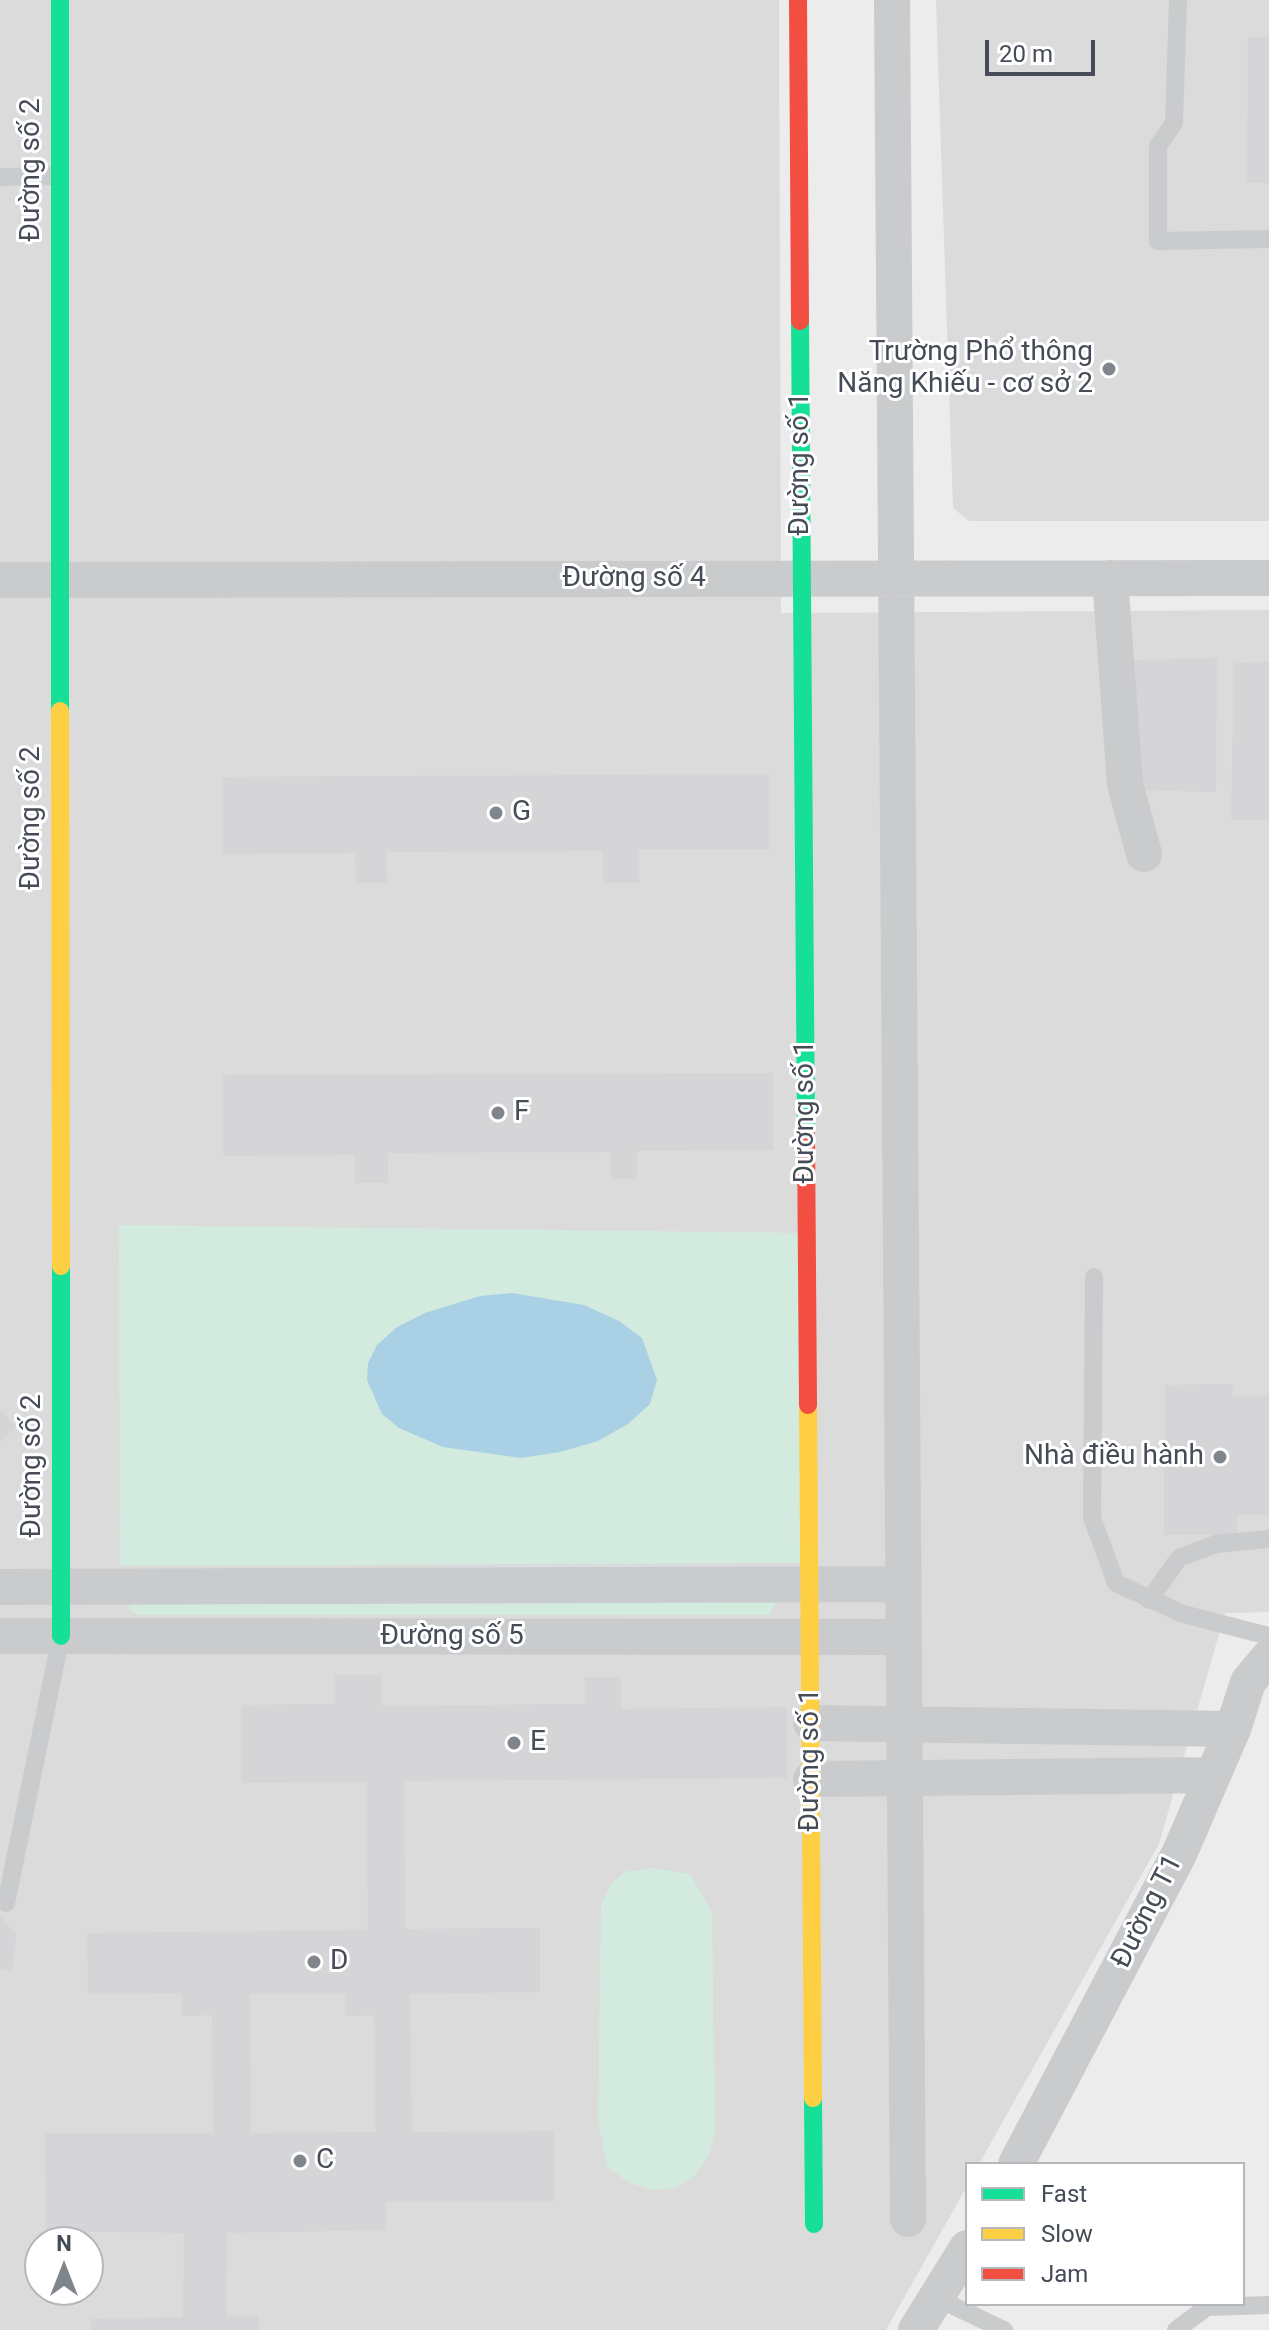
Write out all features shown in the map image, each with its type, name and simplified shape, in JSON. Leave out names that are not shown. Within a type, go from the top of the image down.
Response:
[{"type":"street","name":"Đường số 2","points":[[60,0],[61,1636]]},
{"type":"street","name":"Đường số 1","points":[[798,0],[814,2224]]},
{"type":"street","points":[[892,0],[908,2219]]},
{"type":"street","points":[[1110,578],[1125,784],[1144,854]]},
{"type":"street","name":"Đường số 4","points":[[0,580],[1269,578]]},
{"type":"street","name":"Đường số 5","points":[[0,1587],[904,1584]]},
{"type":"street","name":"Đường số 5","points":[[0,1636],[904,1637]]},
{"type":"street","name":"Đường T1","points":[[1017,2162],[1180,1852],[1233,1729],[1248,1682],[1269,1657]]},
{"type":"street","points":[[811,1723],[1233,1729]]},
{"type":"street","points":[[811,1779],[1212,1775]]},
{"type":"street","points":[[916,2330],[965,2251]]},
{"type":"lane","points":[[1178,0],[1174,123],[1158,146],[1158,241],[1269,239]]},
{"type":"lane","points":[[0,177],[60,176]]},
{"type":"lane","points":[[1094,1277],[1092,1518],[1116,1583],[1183,1614],[1269,1636]]},
{"type":"lane","points":[[1149,1600],[1179,1558],[1216,1544],[1269,1539]]},
{"type":"lane","points":[[6,1903],[61,1636]]},
{"type":"lane","points":[[937,2298],[1004,2330]]},
{"type":"lane","points":[[1245,2306],[1269,2305]]},
{"type":"lane","points":[[1176,2330],[1207,2307],[1238,2306]]},
{"type":"shaded area","points":[[0,0],[779,0],[781,613],[1269,610],[1269,1612],[1225,1613],[1159,1844],[980,2162],[965,2162],[965,2190],[886,2330],[0,2330]]},
{"type":"shaded area","name":"Trường Phổ thông Năng Khiếu - cơ sở 2","points":[[936,0],[1269,0],[1269,521],[969,521],[953,508]]},
{"type":"green space","points":[[119,1225],[814,1233],[805,1563],[120,1566]]},
{"type":"green space","points":[[772,1597],[776,1603],[769,1615],[137,1615],[129,1609],[130,1601]]},
{"type":"green space","points":[[653,1868],[690,1874],[712,1912],[715,2131],[710,2153],[696,2175],[676,2188],[652,2190],[630,2183],[607,2167],[598,2120],[601,1906],[610,1885],[624,1872]]},
{"type":"water","points":[[512,1293],[584,1305],[619,1321],[642,1338],[657,1380],[650,1404],[628,1424],[598,1441],[560,1452],[521,1458],[443,1447],[399,1428],[382,1414],[367,1380],[368,1363],[377,1345],[397,1327],[425,1313],[480,1296]]},
{"type":"building","points":[[1248,37],[1269,37],[1269,183],[1247,183]]},
{"type":"building","points":[[1217,658],[1216,792],[1134,790],[1133,660]]},
{"type":"building","points":[[1269,662],[1269,820],[1231,820],[1234,663]]},
{"type":"building","name":"G","points":[[769,774],[769,849],[639,849],[639,883],[603,883],[603,851],[386,852],[387,883],[356,883],[355,853],[223,854],[223,777]]},
{"type":"building","name":"F","points":[[773,1073],[773,1150],[637,1151],[637,1179],[610,1179],[610,1152],[388,1153],[388,1183],[355,1183],[355,1155],[223,1156],[223,1075]]},
{"type":"building","name":"Nhà điều hành","points":[[1233,1384],[1233,1396],[1269,1395],[1269,1515],[1237,1515],[1237,1535],[1164,1535],[1164,1464],[1171,1464],[1171,1450],[1165,1450],[1165,1385]]},
{"type":"building","points":[[0,1409],[16,1427],[0,1443]]},
{"type":"building","points":[[335,1675],[381,1675],[382,1706],[586,1704],[585,1677],[621,1677],[621,1709],[787,1707],[787,1778],[404,1781],[405,1929],[540,1928],[540,1992],[410,1994],[412,2132],[554,2131],[554,2202],[386,2202],[386,2230],[227,2233],[226,2316],[259,2315],[259,2330],[91,2330],[91,2319],[183,2317],[184,2233],[104,2232],[104,2226],[46,2226],[45,2133],[213,2133],[212,2015],[182,2016],[182,1993],[88,1994],[87,1933],[368,1930],[366,1782],[242,1783],[241,1705],[335,1704]],"holes":[[[250,1994],[345,1994],[345,2016],[374,2015],[375,2132],[251,2133]]]},
{"type":"building","points":[[0,1916],[16,1935],[12,1970],[0,1970]]},
{"type":"traffic: fast","points":[[60,0],[60,711]]},
{"type":"traffic: fast","points":[[800,321],[806,1134]]},
{"type":"traffic: fast","points":[[61,1266],[61,1636]]},
{"type":"traffic: fast","points":[[813,2098],[814,2224]]},
{"type":"traffic: slow","points":[[60,711],[61,1266]]},
{"type":"traffic: slow","points":[[808,1405],[813,2098]]},
{"type":"traffic: jam","points":[[798,0],[800,321]]},
{"type":"traffic: jam","points":[[806,1134],[808,1405]]},
{"type":"place","name":"Trường Phổ thông Năng Khiếu - cơ sở 2","points":[[1109,369]]},
{"type":"place","name":"G","points":[[496,813]]},
{"type":"place","name":"F","points":[[498,1113]]},
{"type":"place","name":"Nhà điều hành","points":[[1220,1457]]},
{"type":"place","name":"E","points":[[514,1743]]},
{"type":"place","name":"D","points":[[314,1962]]},
{"type":"place","name":"C","points":[[300,2161]]}]
